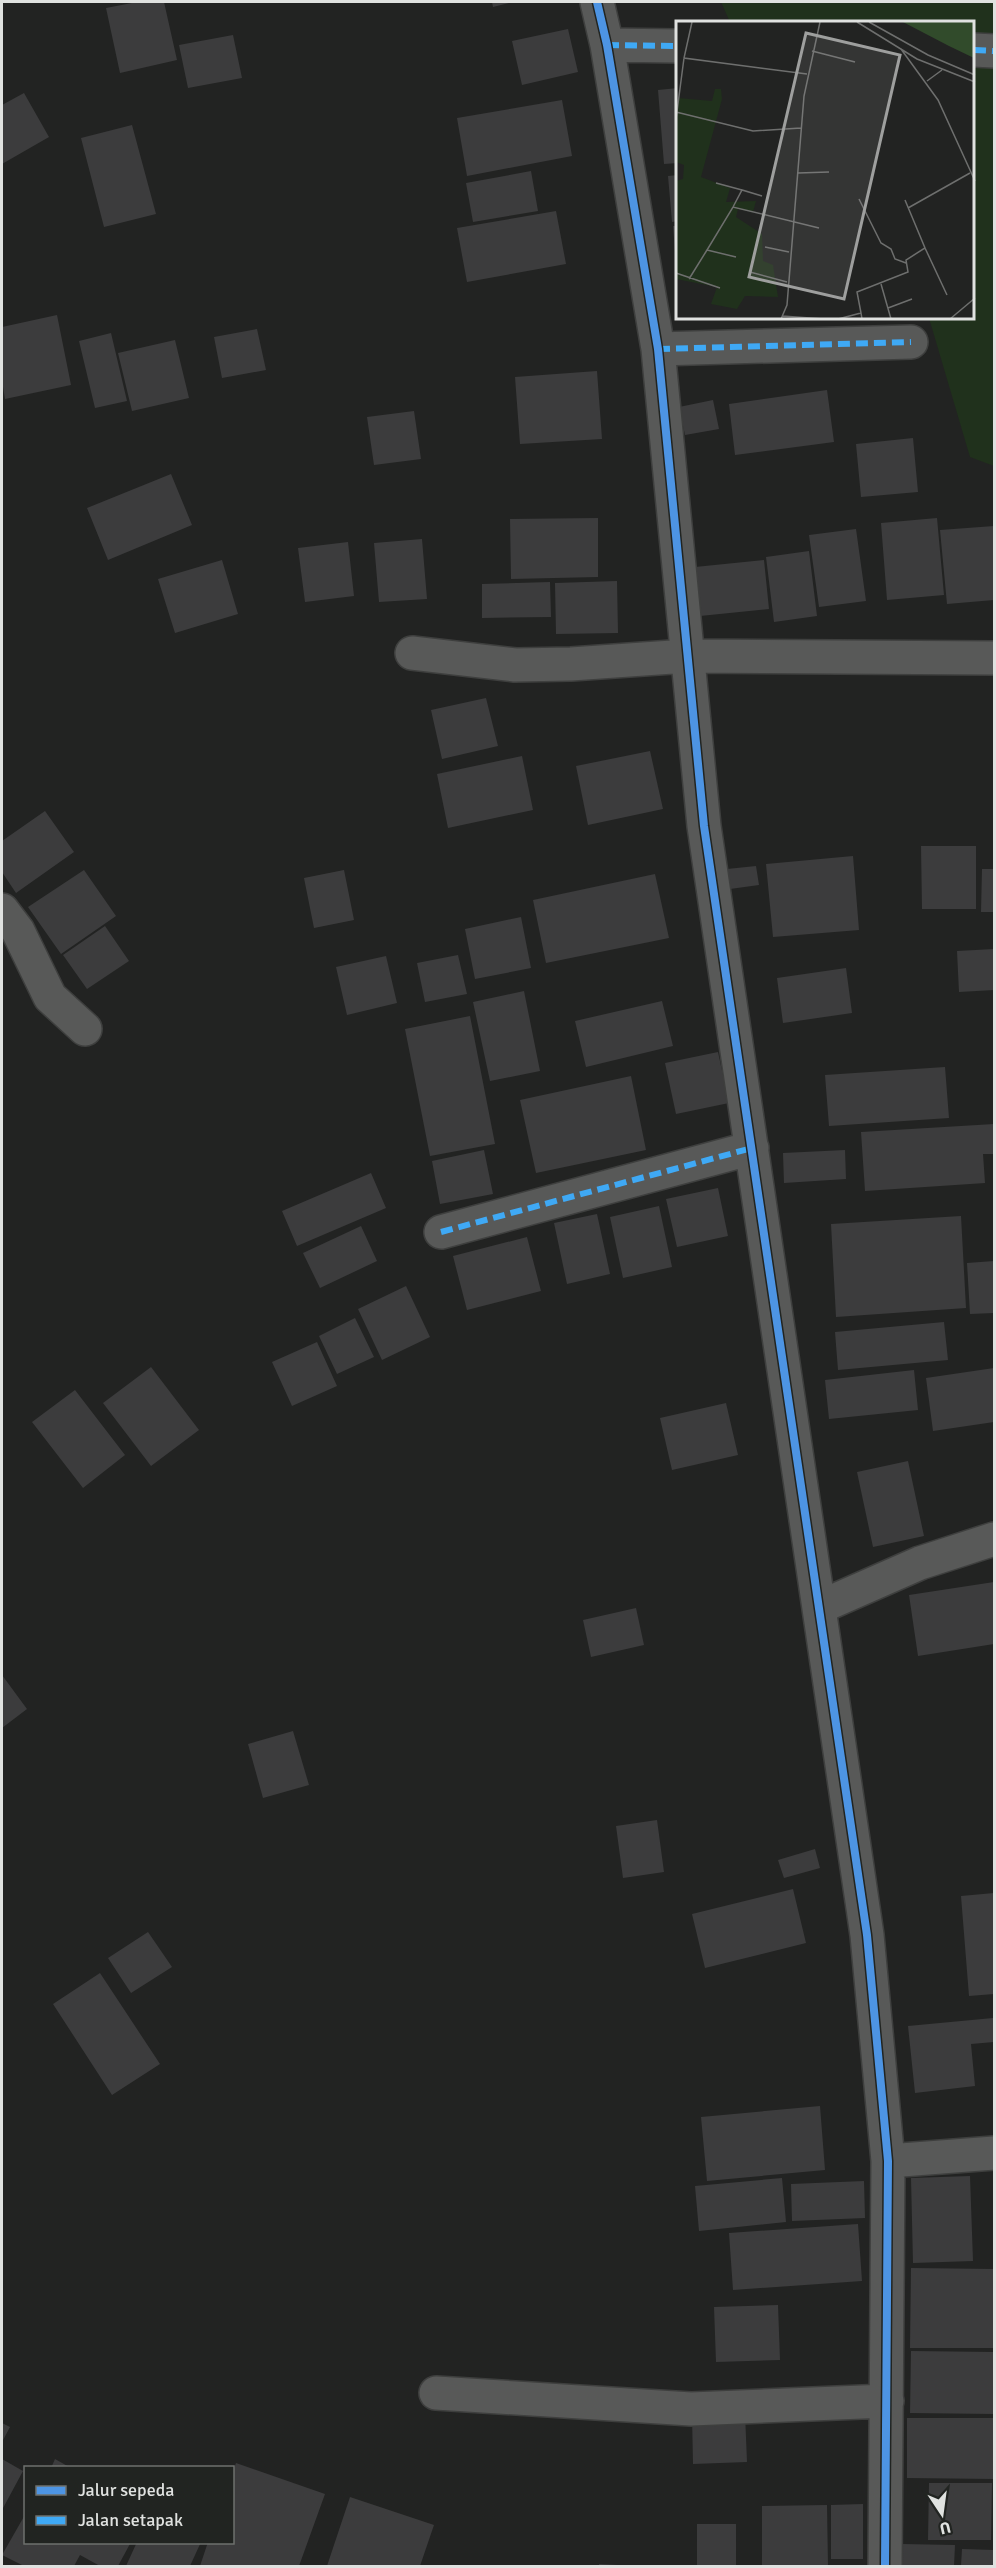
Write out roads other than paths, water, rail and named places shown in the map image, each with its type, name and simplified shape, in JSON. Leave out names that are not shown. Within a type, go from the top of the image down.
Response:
[{"type":"street","points":[[597,2],[607,45],[658,349],[704,826],[867,1935],[888,2160],[885,2566]]},
{"type":"street","points":[[607,45],[676,46]]},
{"type":"street","points":[[975,50],[994,51]]},
{"type":"street","points":[[658,349],[910,342]]},
{"type":"street","points":[[412,653],[514,665],[571,664],[687,656],[994,658]]},
{"type":"street","points":[[2,910],[18,931],[50,997],[85,1029]]},
{"type":"street","points":[[441,1232],[752,1148]]},
{"type":"street","points":[[820,1607],[920,1563],[994,1539]]},
{"type":"street","points":[[888,2160],[994,2153]]},
{"type":"street","points":[[436,2393],[691,2409],[888,2401]]}]
